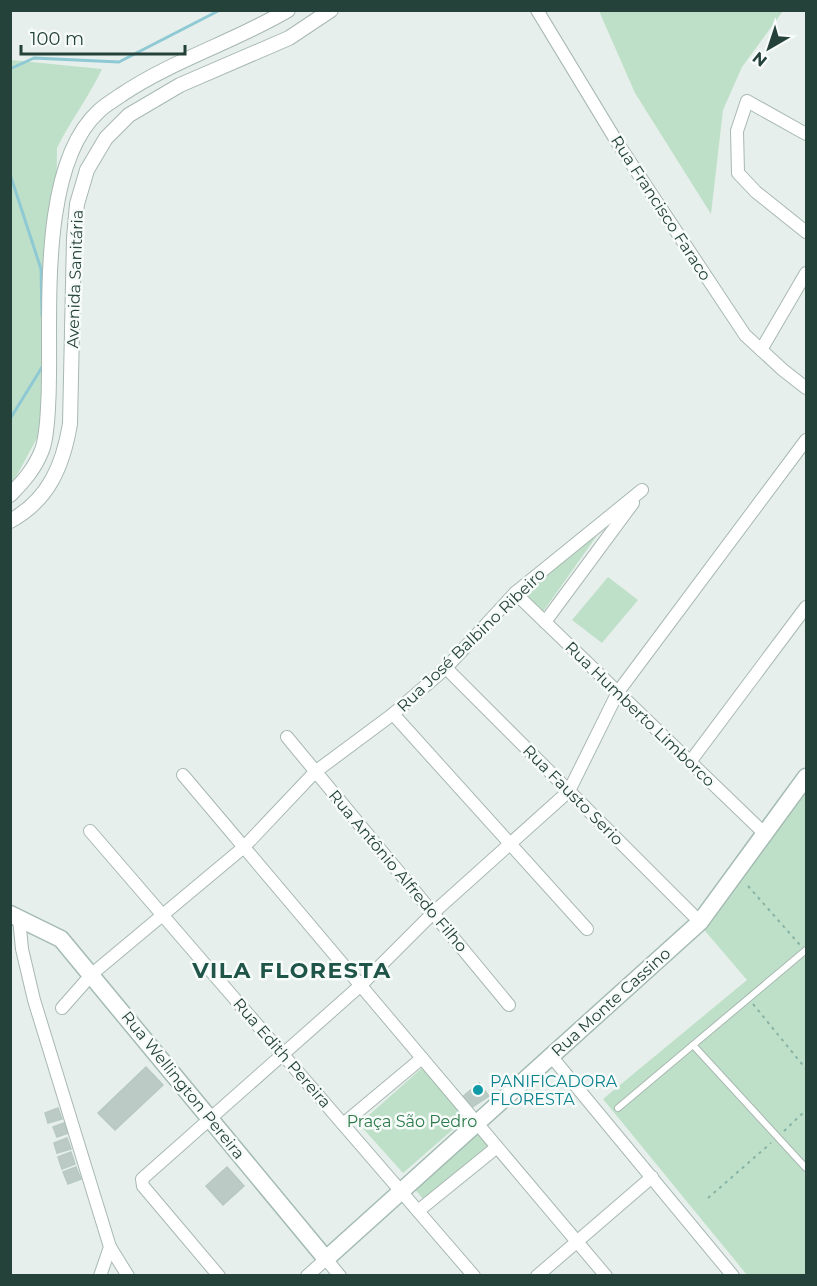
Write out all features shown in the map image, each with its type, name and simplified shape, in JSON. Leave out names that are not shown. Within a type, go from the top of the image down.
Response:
[{"type":"main road","name":"Rua Monte Cassino","points":[[326,1259],[700,922],[807,777]]},
{"type":"main road","name":"Rua Wellington Pereira","points":[[15,916],[61,939],[326,1259]]},
{"type":"street","name":"Avenida Sanitária","points":[[10,495],[29,475],[43,448],[49,392],[51,247],[56,207],[70,156],[84,128],[99,111],[141,82],[288,10]]},
{"type":"street","name":"Avenida Sanitária","points":[[10,520],[26,512],[54,480],[65,451],[70,424],[74,238],[77,204],[87,170],[106,138],[129,115],[180,85],[289,38],[331,10]]},
{"type":"street","name":"Rua Francisco Faraco","points":[[537,10],[617,142],[745,335],[807,388]]},
{"type":"street","points":[[807,134],[747,101],[737,131],[738,173],[756,192],[807,232]]},
{"type":"street","points":[[760,350],[807,273]]},
{"type":"street","points":[[219,1275],[143,1186],[142,1179],[361,985],[433,913],[569,791],[618,692],[807,440]]},
{"type":"street","name":"Rua José Balbino Ribeiro","points":[[62,1008],[92,974],[244,847],[315,772],[393,714],[446,668],[515,593],[642,490],[545,622]]},
{"type":"street","name":"Rua Humberto Limborco","points":[[515,593],[766,835]]},
{"type":"street","points":[[690,762],[807,607]]},
{"type":"street","name":"Rua Fausto Serio","points":[[446,668],[700,922]]},
{"type":"street","points":[[393,714],[587,929]]},
{"type":"street","name":"Rua Antônio Alfredo Filho","points":[[287,737],[509,1005]]},
{"type":"street","points":[[183,775],[606,1275]]},
{"type":"street","name":"Rua Edith Pereira","points":[[90,831],[474,1275]]},
{"type":"street","points":[[15,916],[34,1000],[110,1247],[128,1275]]},
{"type":"street","points":[[551,1056],[733,1275]]},
{"type":"street","points":[[343,1124],[422,1058]]},
{"type":"street","points":[[418,1211],[497,1146]]},
{"type":"street","points":[[537,1275],[652,1177]]},
{"type":"street","points":[[100,1275],[110,1247]]},
{"type":"street","name":"Rua Monte Cassino","points":[[307,1275],[326,1259]]},
{"type":"street","name":"Rua Wellington Pereira","points":[[326,1259],[340,1275]]},
{"type":"lane","points":[[618,1108],[806,951]]},
{"type":"lane","points":[[693,1045],[807,1168]]},
{"type":"path","points":[[748,886],[806,951]]},
{"type":"path","points":[[749,999],[807,1069]]},
{"type":"path","points":[[708,1198],[807,1110]]},
{"type":"green space","points":[[599,11],[783,11],[742,67],[723,110],[711,214],[635,93]]},
{"type":"green space","points":[[11,60],[102,69],[57,148],[55,311],[50,414],[11,486]]},
{"type":"green space","points":[[603,527],[542,613],[524,594]]},
{"type":"green space","points":[[608,577],[638,600],[602,643],[572,620]]},
{"type":"green space","points":[[806,789],[806,1273],[804,1276],[747,1275],[603,1099],[747,980],[700,925]]},
{"type":"green space","name":"Praça São Pedro","points":[[422,1068],[466,1118],[403,1173],[359,1124]]},
{"type":"green space","name":"Praça São Pedro","points":[[479,1131],[490,1144],[424,1200],[412,1186]]},
{"type":"building","points":[[146,1067],[163,1085],[115,1130],[98,1113]]},
{"type":"building","name":"PANIFICADORA FLORESTA","points":[[479,1083],[489,1096],[471,1108],[461,1098]]},
{"type":"building","points":[[58,1108],[62,1119],[48,1123],[45,1113]]},
{"type":"building","points":[[64,1123],[68,1133],[57,1137],[53,1127]]},
{"type":"building","points":[[67,1138],[71,1149],[57,1153],[54,1143]]},
{"type":"building","points":[[71,1152],[75,1164],[62,1169],[58,1157]]},
{"type":"building","points":[[76,1167],[81,1179],[68,1184],[63,1172]]},
{"type":"building","points":[[227,1167],[244,1186],[223,1205],[206,1186]]},
{"type":"waterway","points":[[10,69],[34,58],[119,62],[220,10]]},
{"type":"waterway","points":[[10,174],[41,269],[42,316]]},
{"type":"waterway","points":[[10,419],[44,364]]},
{"type":"place","name":"PANIFICADORA FLORESTA","points":[[478,1090]]},
{"type":"district","name":"VILA FLORESTA","points":[[292,970]]}]
